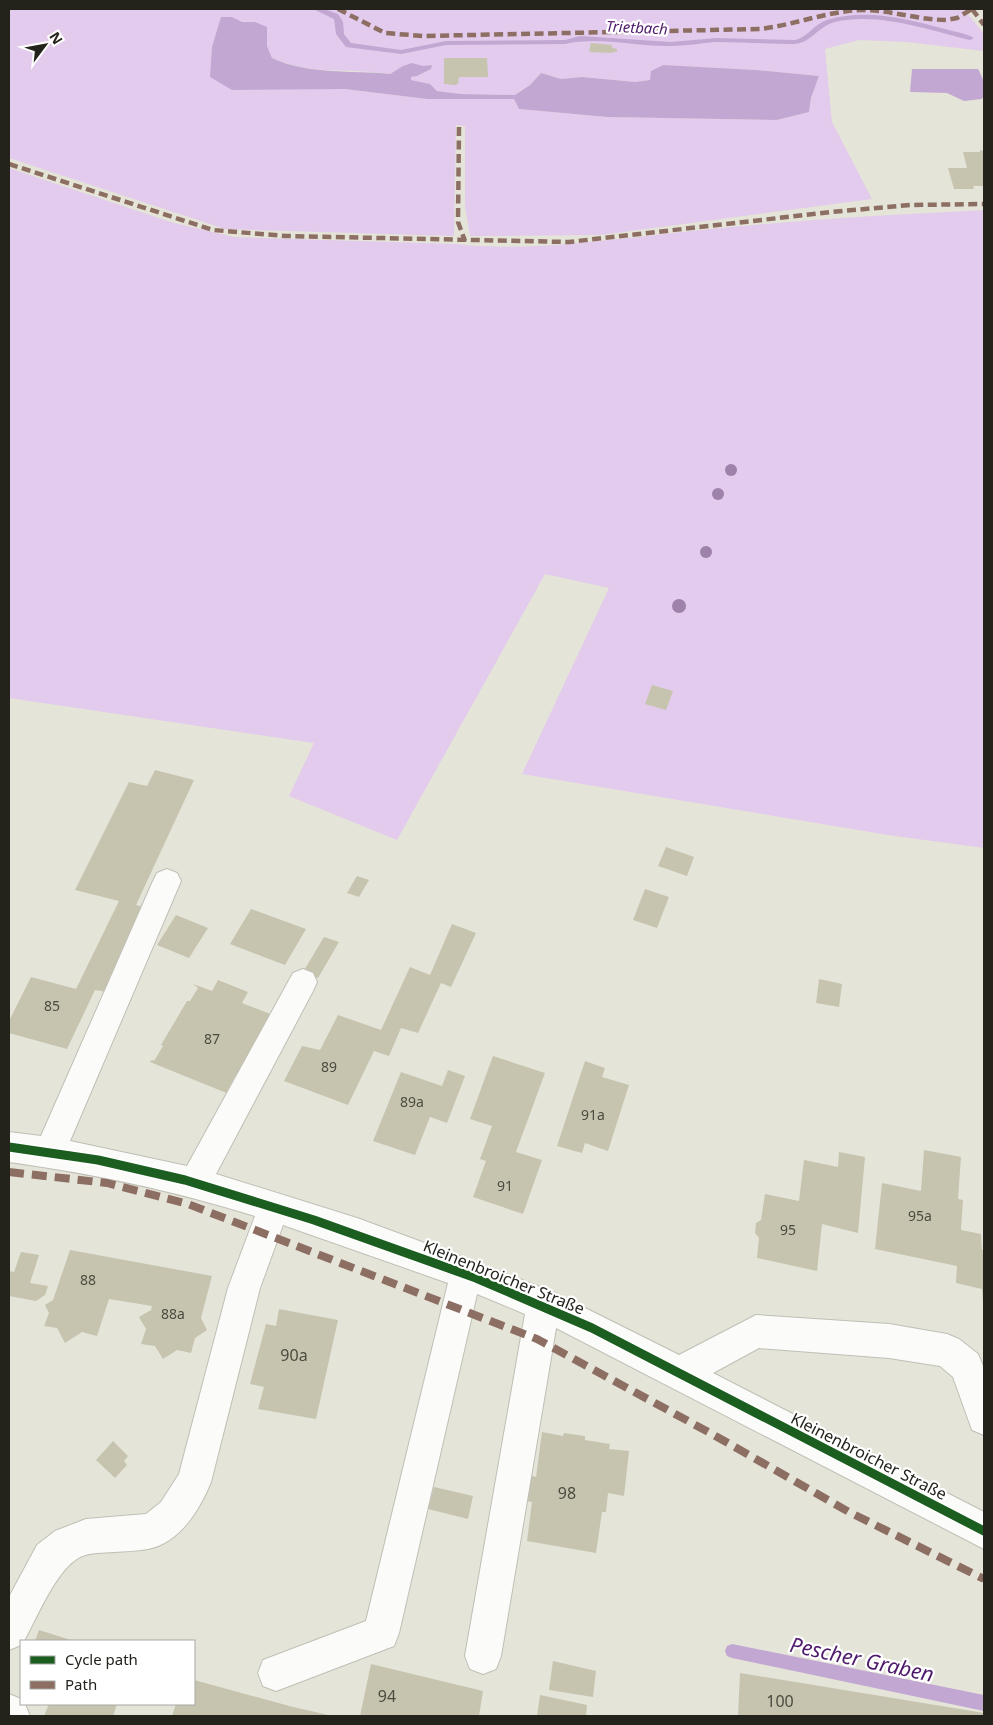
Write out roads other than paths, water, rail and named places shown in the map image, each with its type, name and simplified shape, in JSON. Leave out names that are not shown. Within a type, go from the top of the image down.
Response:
[{"type":"street","points":[[50,1152],[166,882]]},
{"type":"street","points":[[195,1182],[303,982]]},
{"type":"street","name":"Kleinenbroicher Straße","points":[[9,1147],[118,1164],[195,1182],[274,1206],[466,1274],[543,1305],[679,1373],[984,1531]]},
{"type":"street","points":[[9,1632],[50,1558],[68,1544],[86,1537],[150,1531],[162,1524],[173,1514],[194,1482],[244,1288],[274,1206]]},
{"type":"street","points":[[276,1673],[381,1633],[466,1274]]},
{"type":"street","points":[[483,1656],[543,1305]]},
{"type":"street","points":[[679,1373],[756,1331],[889,1341],[947,1351],[975,1361],[984,1418]]},
{"type":"waterway","name":"Trietbach","points":[[317,9],[338,18],[340,34],[349,45],[401,52],[446,43],[565,42],[580,38],[671,44],[716,40],[795,42],[805,39],[825,23],[857,17],[890,19],[970,38]]},
{"type":"waterway","name":"Pescher Graben","points":[[732,1651],[984,1703]]}]
